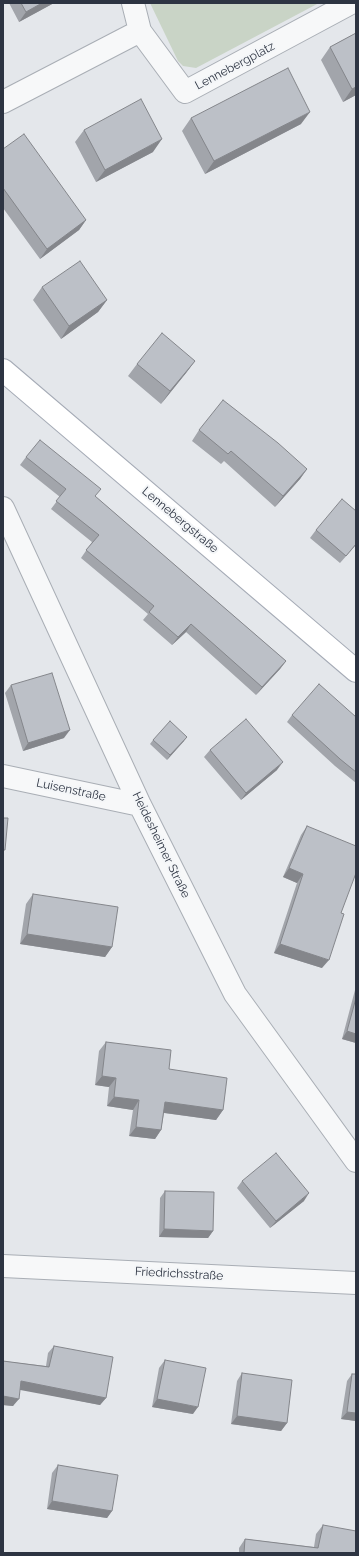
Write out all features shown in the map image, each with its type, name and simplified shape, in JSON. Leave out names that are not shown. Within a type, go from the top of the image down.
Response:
[{"type":"main road","name":"Lennebergstraße","points":[[3,370],[356,671]]},
{"type":"street","name":"Lennebergplatz","points":[[133,3],[140,31],[185,92],[352,3]]},
{"type":"street","points":[[3,102],[140,31]]},
{"type":"street","name":"Heidesheimer Straße","points":[[3,508],[140,805],[235,994],[356,1161]]},
{"type":"street","name":"Luisenstraße","points":[[3,776],[140,805]]},
{"type":"street","name":"Friedrichsstraße","points":[[3,1266],[356,1283]]},
{"type":"green space","points":[[150,3],[319,3],[196,68],[183,66],[178,61]]},
{"type":"building","points":[[21,3],[42,3],[26,12]]},
{"type":"building","points":[[356,33],[356,87],[352,89],[330,47]]},
{"type":"building","points":[[288,68],[310,112],[214,161],[191,118]]},
{"type":"building","points":[[141,99],[162,139],[105,170],[84,130]]},
{"type":"building","points":[[24,134],[86,220],[47,249],[3,188],[3,149]]},
{"type":"building","points":[[80,261],[107,300],[69,326],[42,287]]},
{"type":"building","points":[[162,333],[195,361],[170,391],[137,364]]},
{"type":"building","points":[[223,400],[278,443],[307,469],[283,496],[231,451],[228,454],[199,430]]},
{"type":"building","points":[[40,440],[101,489],[95,496],[286,661],[262,687],[191,624],[178,637],[149,612],[154,606],[86,550],[99,535],[56,501],[66,489],[26,457]]},
{"type":"building","points":[[342,499],[356,511],[356,544],[346,556],[316,530]]},
{"type":"building","points":[[52,673],[70,730],[28,743],[11,685]]},
{"type":"building","points":[[319,684],[356,717],[356,772],[292,715]]},
{"type":"building","points":[[246,719],[283,762],[246,793],[210,750]]},
{"type":"building","points":[[170,721],[187,737],[170,755],[153,740]]},
{"type":"building","points":[[3,818],[8,818],[5,850],[3,850]]},
{"type":"building","points":[[307,826],[356,846],[356,873],[341,913],[344,914],[329,960],[280,944],[303,874],[289,868]]},
{"type":"building","points":[[33,894],[118,907],[112,947],[27,934]]},
{"type":"building","points":[[356,998],[356,1034],[347,1031]]},
{"type":"building","points":[[106,1042],[171,1050],[169,1069],[227,1078],[223,1110],[165,1102],[161,1130],[136,1127],[139,1100],[114,1097],[116,1078],[102,1076]]},
{"type":"building","points":[[276,1153],[309,1193],[276,1221],[242,1181]]},
{"type":"building","points":[[165,1191],[214,1192],[213,1231],[164,1229]]},
{"type":"building","points":[[54,1346],[113,1357],[106,1398],[21,1381],[19,1399],[3,1396],[3,1361],[49,1367]]},
{"type":"building","points":[[165,1360],[206,1368],[198,1407],[157,1399]]},
{"type":"building","points":[[242,1373],[292,1380],[287,1423],[237,1416]]},
{"type":"building","points":[[352,1374],[356,1374],[356,1413],[347,1412]]},
{"type":"building","points":[[58,1465],[118,1475],[112,1511],[52,1501]]},
{"type":"building","points":[[323,1525],[356,1531],[356,1553],[244,1553],[245,1539],[318,1548]]}]
